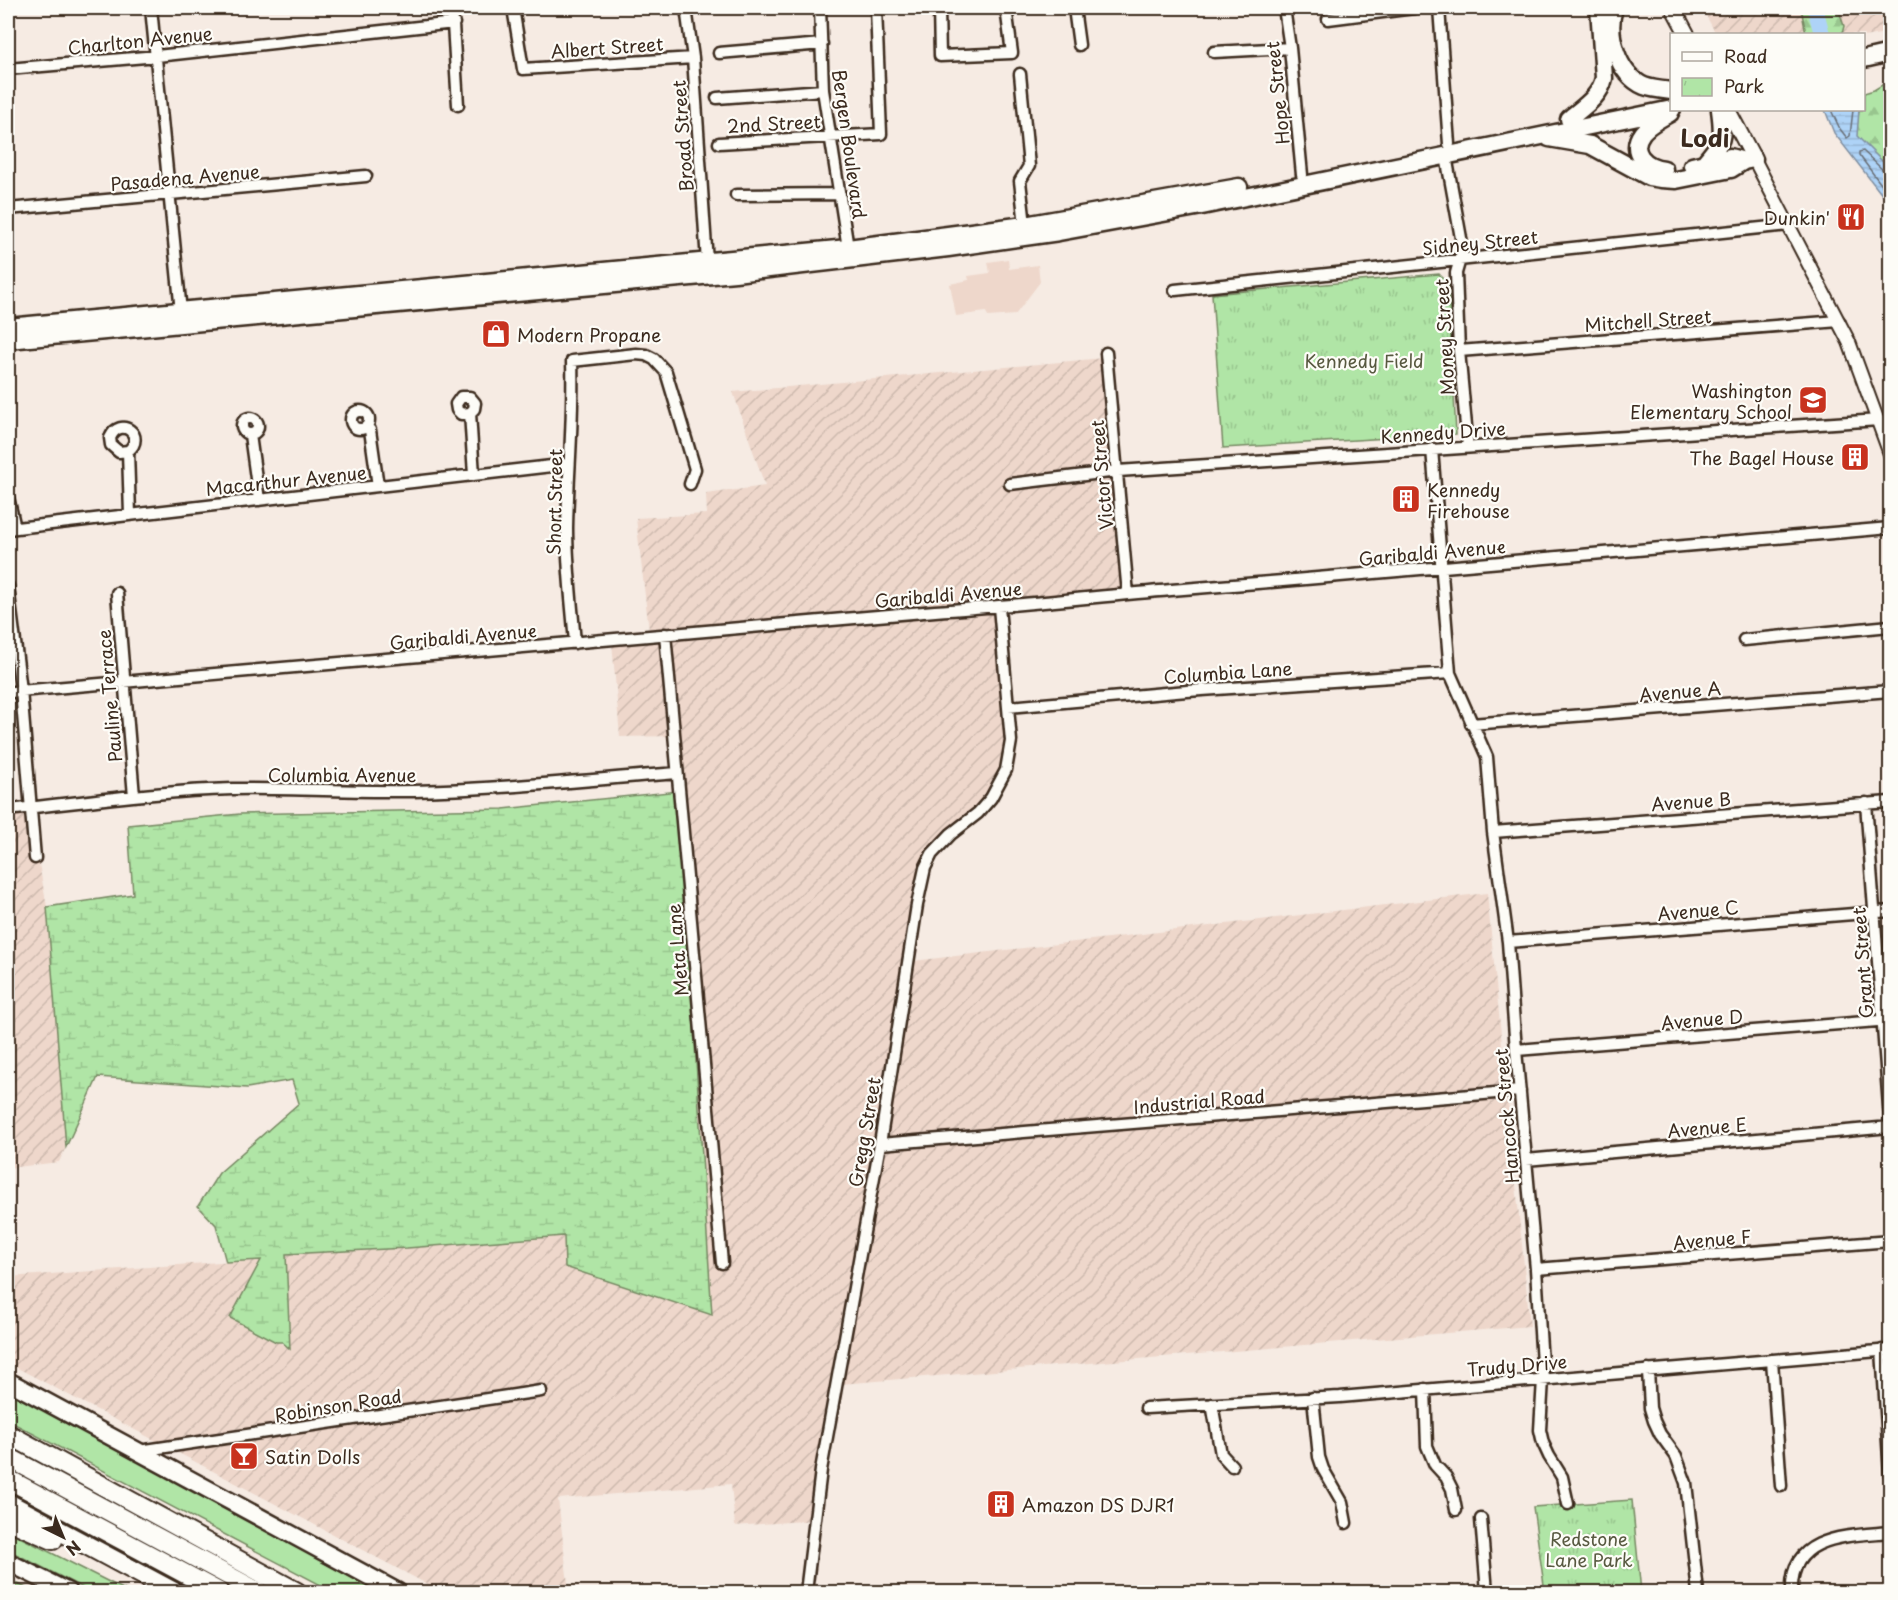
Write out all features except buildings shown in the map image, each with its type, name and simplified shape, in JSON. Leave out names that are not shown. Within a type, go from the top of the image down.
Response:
[{"type":"highway","points":[[1569,119],[1596,96],[1602,87],[1611,9]]},
{"type":"highway","points":[[1611,9],[1616,53],[1621,64],[1630,76],[1643,86],[1670,91]]},
{"type":"highway","points":[[1872,64],[1890,53]]},
{"type":"highway","points":[[8,340],[735,273],[917,253],[1134,219],[1448,150],[1569,119],[1670,99]]},
{"type":"highway","points":[[8,327],[848,248],[1024,225],[1140,206],[1302,175],[1537,137],[1670,110]]},
{"type":"highway","points":[[1670,111],[1642,132],[1637,147],[1640,156],[1652,168],[1677,170],[1730,157],[1749,160]]},
{"type":"highway","points":[[1704,163],[1719,146],[1723,133],[1720,111]]},
{"type":"highway","points":[[1537,137],[1590,145],[1649,177],[1661,179],[1676,180],[1722,171],[1749,160]]},
{"type":"highway","points":[[8,1381],[398,1593]]},
{"type":"highway","points":[[8,1434],[297,1593]]},
{"type":"highway","points":[[8,1457],[259,1593]]},
{"type":"highway","points":[[8,1479],[219,1593]]},
{"type":"highway","points":[[8,1503],[172,1592]]},
{"type":"highway","points":[[8,1520],[172,1592]]},
{"type":"highway","points":[[8,1562],[68,1593]]},
{"type":"main road","points":[[1673,8],[1686,33]]},
{"type":"main road","points":[[1728,111],[1749,160]]},
{"type":"street","points":[[150,8],[157,56],[182,312]]},
{"type":"street","points":[[452,8],[458,105]]},
{"type":"street","name":"Albert Street","points":[[513,8],[523,69],[693,58]]},
{"type":"street","name":"Broad Street","points":[[686,8],[693,58],[707,262]]},
{"type":"street","name":"Bergen Boulevard","points":[[820,8],[823,90],[848,248]]},
{"type":"street","name":"2nd Street","points":[[719,143],[881,134],[876,8]]},
{"type":"street","points":[[939,8],[940,56],[1012,53],[1006,8]]},
{"type":"street","points":[[1074,8],[1078,45]]},
{"type":"street","name":"Hope Street","points":[[1284,8],[1302,175]]},
{"type":"street","points":[[1328,19],[1382,9],[1414,8]]},
{"type":"street","name":"Money Street","points":[[1438,8],[1448,150],[1462,249],[1456,273],[1459,351],[1468,447]]},
{"type":"street","name":"Charlton Avenue","points":[[8,69],[157,56],[454,23]]},
{"type":"street","points":[[719,53],[822,44]]},
{"type":"street","points":[[1214,52],[1290,48]]},
{"type":"street","points":[[1020,74],[1029,166],[1020,181],[1024,225]]},
{"type":"street","points":[[717,98],[823,90]]},
{"type":"street","points":[[1749,160],[1789,225],[1839,321],[1862,373],[1890,454]]},
{"type":"street","name":"Pasadena Avenue","points":[[8,209],[366,176]]},
{"type":"street","points":[[736,195],[840,194]]},
{"type":"street","name":"Sidney Street","points":[[1175,290],[1789,225]]},
{"type":"street","name":"Mitchell Street","points":[[1459,351],[1839,321]]},
{"type":"street","name":"Victor Street","points":[[1106,353],[1128,594]]},
{"type":"street","name":"Short Street","points":[[575,643],[567,530],[573,400],[572,361],[636,354],[646,355],[661,365],[669,380],[695,469],[690,484]]},
{"type":"street","points":[[470,413],[474,475]]},
{"type":"street","name":"Kennedy Drive","points":[[1011,484],[1118,471],[1879,420]]},
{"type":"street","points":[[366,427],[370,430],[378,486]]},
{"type":"street","points":[[250,435],[259,500]]},
{"type":"street","name":"Hancock Street","points":[[1432,449],[1450,673],[1487,758],[1508,942],[1536,1269],[1543,1379],[1540,1430],[1549,1456],[1562,1477],[1568,1504]]},
{"type":"street","points":[[128,451],[130,515]]},
{"type":"street","name":"Macarthur Avenue","points":[[11,529],[569,464]]},
{"type":"street","points":[[8,497],[11,529]]},
{"type":"street","name":"Garibaldi Avenue","points":[[8,692],[1890,528]]},
{"type":"street","points":[[8,586],[21,690],[35,858]]},
{"type":"street","name":"Pauline Terrace","points":[[117,593],[134,796]]},
{"type":"street","name":"Gregg Street","points":[[806,1593],[821,1470],[880,1144],[916,912],[925,868],[940,844],[978,813],[991,798],[1006,770],[1010,748],[999,607]]},
{"type":"street","points":[[1744,640],[1890,626]]},
{"type":"street","name":"Meta Lane","points":[[665,634],[722,1263]]},
{"type":"street","name":"Columbia Lane","points":[[1008,707],[1186,691],[1450,673]]},
{"type":"street","name":"Avenue A","points":[[1471,724],[1890,691]]},
{"type":"street","name":"Columbia Avenue","points":[[8,810],[134,796],[234,789],[380,791],[487,788],[676,772]]},
{"type":"street","name":"Avenue B","points":[[1494,832],[1890,802]]},
{"type":"street","name":"Grant Street","points":[[1866,803],[1887,1020],[1890,1120]]},
{"type":"street","name":"Avenue C","points":[[1508,942],[1890,911]]},
{"type":"street","name":"Avenue D","points":[[1516,1050],[1887,1020]]},
{"type":"street","name":"Industrial Road","points":[[880,1144],[1520,1091]]},
{"type":"street","name":"Avenue E","points":[[1526,1160],[1890,1127]]},
{"type":"street","name":"Avenue F","points":[[1536,1269],[1890,1241]]},
{"type":"street","points":[[1886,1350],[1890,1475]]},
{"type":"street","name":"Trudy Drive","points":[[1146,1408],[1313,1398],[1886,1350]]},
{"type":"street","points":[[1772,1360],[1781,1486]]},
{"type":"street","points":[[1648,1370],[1650,1408],[1654,1422],[1676,1456],[1686,1483],[1698,1593]]},
{"type":"street","points":[[1425,1389],[1427,1446],[1435,1465],[1446,1477],[1452,1489],[1456,1510]]},
{"type":"street","name":"Robinson Road","points":[[139,1451],[541,1391]]},
{"type":"street","points":[[1313,1398],[1319,1457],[1323,1469],[1342,1502],[1346,1523]]},
{"type":"street","points":[[1212,1404],[1221,1454],[1232,1466]]},
{"type":"street","points":[[1481,1519],[1487,1593]]},
{"type":"street","points":[[1792,1593],[1792,1579],[1796,1569],[1807,1552],[1816,1545],[1834,1538],[1890,1532]]},
{"type":"shaded area","points":[[1702,8],[1890,8],[1890,32],[1865,37],[1865,33],[1715,33]]},
{"type":"shaded area","points":[[1008,259],[1009,269],[1038,265],[1040,282],[1015,315],[988,317],[986,312],[956,316],[950,284],[969,280],[968,276],[990,273],[988,262]]},
{"type":"shaded area","points":[[1103,358],[1129,596],[1000,608],[1008,739],[1005,765],[992,790],[922,868],[905,962],[1487,893],[1530,1326],[841,1384],[816,1520],[735,1526],[731,1484],[558,1499],[569,1592],[442,1592],[8,1363],[8,1277],[262,1259],[230,1318],[290,1348],[286,1254],[407,1248],[564,1236],[711,1315],[672,736],[620,737],[612,642],[650,639],[636,518],[707,514],[706,494],[765,486],[733,392]]},
{"type":"shaded area","points":[[29,810],[47,907],[66,1147],[59,1162],[8,1168],[8,812]]},
{"type":"green space","points":[[1801,8],[1838,8],[1844,26],[1842,33],[1806,33]]},
{"type":"green space","points":[[1887,82],[1890,91],[1890,169],[1856,136],[1859,111],[1865,111],[1865,93]]},
{"type":"green space","name":"Kennedy Field","points":[[1439,274],[1448,283],[1456,434],[1223,448],[1212,294]]},
{"type":"green space","points":[[679,791],[712,1315],[565,1267],[564,1236],[407,1248],[286,1254],[290,1349],[282,1342],[276,1342],[230,1318],[261,1260],[226,1262],[216,1225],[198,1206],[219,1173],[299,1103],[292,1080],[247,1088],[98,1077],[66,1147],[47,907],[133,894],[128,825],[240,814],[503,809]]},
{"type":"green space","points":[[8,1391],[378,1592],[334,1592],[9,1421]]},
{"type":"green space","name":"Redstone Lane Park","points":[[1632,1500],[1641,1592],[1545,1592],[1533,1507]]},
{"type":"green space","points":[[8,1531],[129,1592],[91,1592],[8,1550]]},
{"type":"green space","points":[[8,1579],[34,1592],[8,1592]]},
{"type":"water","points":[[1825,111],[1859,111],[1857,136],[1890,169],[1890,205],[1834,133]]},
{"type":"waterway","points":[[1815,8],[1822,33]]},
{"type":"place","name":"Dunkin'","points":[[1851,217]]},
{"type":"place","name":"Modern Propane","points":[[496,334]]},
{"type":"place","name":"Washington Elementary School","points":[[1813,400]]},
{"type":"place","name":"The Bagel House","points":[[1855,457]]},
{"type":"place","name":"Kennedy Firehouse","points":[[1406,499]]},
{"type":"place","name":"Satin Dolls","points":[[244,1456]]},
{"type":"place","name":"Amazon DS DJR1","points":[[1001,1504]]},
{"type":"district","name":"Lodi","points":[[1705,137]]}]
